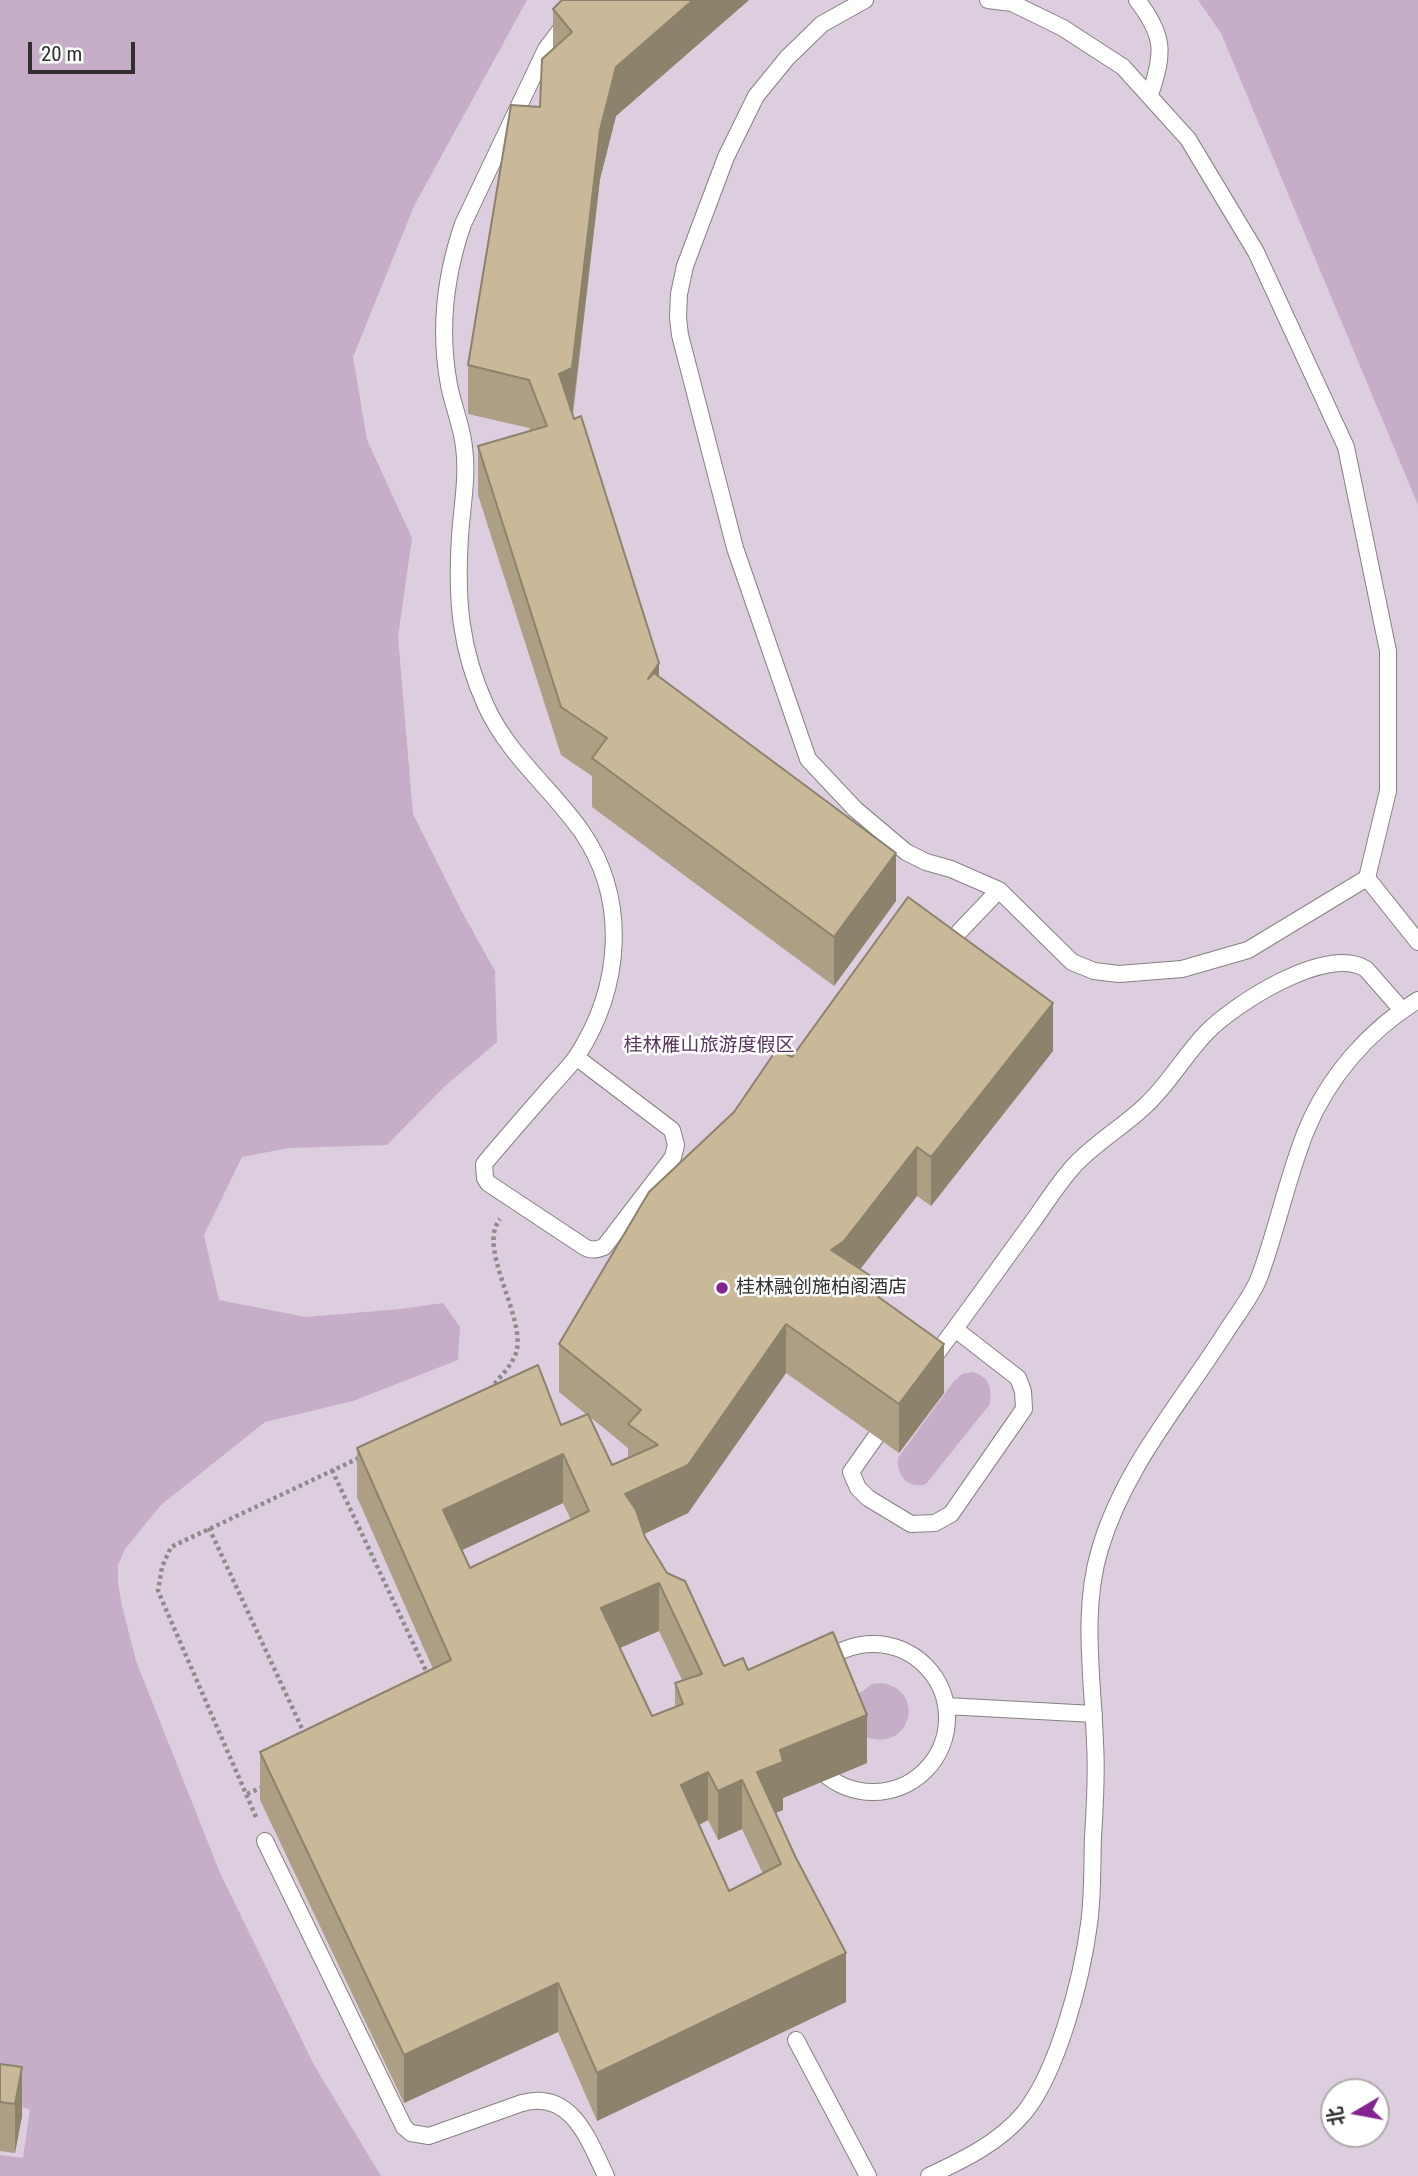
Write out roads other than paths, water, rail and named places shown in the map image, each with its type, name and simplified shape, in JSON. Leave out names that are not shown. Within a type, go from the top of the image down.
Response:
[{"type":"lane","points":[[576,1057],[672,1130],[676,1145],[675,1151],[604,1247],[600,1248],[588,1249],[488,1183],[485,1178],[484,1164],[576,1057],[601,1012],[611,972],[615,927],[601,871],[591,845],[507,743],[486,705],[466,652],[459,598],[464,447],[445,364],[444,308],[454,249],[468,213],[546,49],[583,0]]},
{"type":"lane","points":[[865,0],[822,24],[787,58],[755,96],[726,157],[685,267],[679,293],[680,335],[736,548],[808,759],[855,809],[906,852],[999,890],[1072,962],[1094,971],[1119,974],[1182,969],[1248,950],[1367,878],[1388,791],[1388,652],[1346,447],[1256,252],[1188,139],[1123,67],[1063,28],[1012,4],[988,0]]},
{"type":"lane","points":[[1137,0],[1150,16],[1158,33],[1160,54],[1150,95]]},
{"type":"lane","points":[[1367,878],[1418,942]]},
{"type":"lane","points":[[959,932],[999,890]]},
{"type":"lane","points":[[922,1373],[1073,1167],[1144,1108],[1214,1024],[1275,983],[1306,969],[1325,965],[1359,965],[1366,969],[1402,1010]]},
{"type":"lane","points":[[929,2176],[972,2155],[1007,2130],[1022,2115],[1044,2081],[1065,2028],[1089,1924],[1096,1765],[1091,1601],[1099,1551],[1118,1500],[1157,1430],[1205,1364],[1258,1282],[1307,1129],[1328,1089],[1350,1058],[1402,1010],[1418,1000]]},
{"type":"lane","points":[[897,1407],[851,1472],[858,1488],[882,1508],[911,1524],[935,1523],[951,1514],[1024,1409],[1023,1391],[1018,1378],[955,1329]]},
{"type":"lane","points":[[873,1643],[896,1647],[917,1658],[934,1675],[946,1706],[944,1742],[933,1763],[916,1779],[892,1791],[867,1793],[842,1786],[821,1772],[806,1751],[799,1726],[801,1700],[811,1676],[829,1658],[850,1647],[873,1643]]},
{"type":"lane","points":[[946,1706],[1094,1714]]},
{"type":"lane","points":[[265,1841],[404,2127],[411,2133],[429,2136],[522,2103],[544,2100],[556,2104],[573,2116],[606,2176]]},
{"type":"lane","points":[[796,2040],[868,2176]]},
{"type":"place","name":"桂林融创施柏阁酒店","points":[[722,1288]]},
{"type":"park label","name":"桂林雁山旅游度假区","points":[[709,1046]]}]
